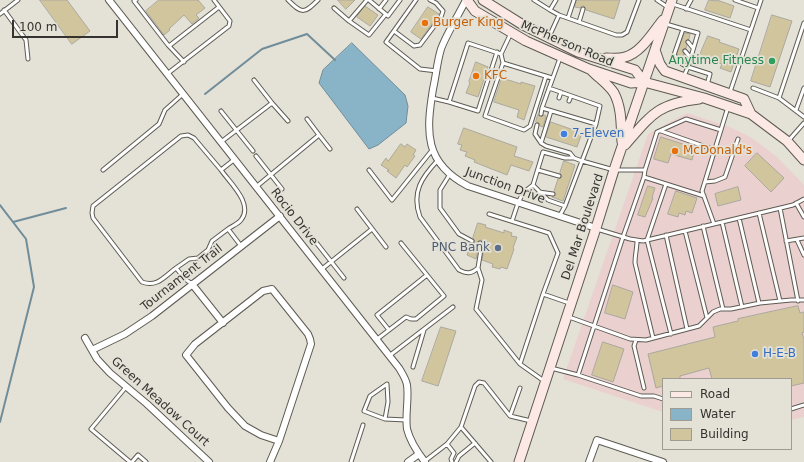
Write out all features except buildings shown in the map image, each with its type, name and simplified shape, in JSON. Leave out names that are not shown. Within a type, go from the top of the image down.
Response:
[{"type":"main road","name":"McPherson Road","points":[[467,0],[476,11],[511,33],[589,69],[631,83],[644,82],[704,98],[751,114],[788,141],[804,160]]},
{"type":"main road","name":"McPherson Road","points":[[484,0],[523,25],[578,52],[635,70],[644,82]]},
{"type":"main road","name":"Del Mar Boulevard","points":[[519,462],[614,170],[669,10]]},
{"type":"main road","points":[[598,58],[625,57],[632,54],[640,48],[669,10]]},
{"type":"main road","points":[[655,50],[660,64],[665,71],[744,98],[751,114]]},
{"type":"main road","points":[[589,69],[613,92],[617,101],[620,114],[622,147]]},
{"type":"main road","points":[[622,147],[656,111],[681,101],[704,98]]},
{"type":"street","name":"Rocio Drive","points":[[109,0],[390,356],[407,384],[406,420],[410,439],[425,462]]},
{"type":"street","name":"Junction Drive","points":[[467,0],[442,48],[432,98],[428,121],[428,134],[432,149],[438,160],[458,181],[468,186],[596,228]]},
{"type":"street","name":"Tournament Trail","points":[[92,350],[125,334],[140,324],[280,216]]},
{"type":"street","points":[[192,284],[223,323]]},
{"type":"street","points":[[270,462],[279,441],[310,344],[308,334],[272,289],[263,291],[196,344],[186,355],[244,426],[260,435],[279,441]]},
{"type":"street","name":"Green Meadow Court","points":[[85,338],[97,359],[110,373],[209,462]]},
{"type":"street","points":[[589,462],[596,440],[663,462]]},
{"type":"street","points":[[408,462],[419,454]]},
{"type":"lane","points":[[0,14],[18,0]]},
{"type":"lane","points":[[136,0],[134,1],[169,46],[184,62]]},
{"type":"lane","points":[[167,74],[229,26],[230,21],[214,0]]},
{"type":"lane","points":[[288,0],[298,10],[303,11],[310,8],[318,0]]},
{"type":"lane","points":[[349,22],[368,0],[386,14]]},
{"type":"lane","points":[[379,9],[386,0]]},
{"type":"lane","points":[[334,8],[349,22],[369,35],[386,14],[388,16],[400,0]]},
{"type":"lane","points":[[416,0],[386,42],[420,69],[437,71]]},
{"type":"lane","points":[[394,31],[414,46],[420,45],[443,11],[436,3],[430,0]]},
{"type":"lane","points":[[534,0],[559,15],[616,35],[622,35],[627,32],[639,0]]},
{"type":"lane","points":[[550,10],[556,0]]},
{"type":"lane","points":[[568,18],[574,0]]},
{"type":"lane","points":[[657,0],[669,10],[683,29],[698,33],[684,78]]},
{"type":"lane","points":[[686,8],[691,0]]},
{"type":"lane","points":[[735,0],[758,8]]},
{"type":"lane","points":[[730,94],[761,0]]},
{"type":"lane","points":[[169,46],[219,7]]},
{"type":"lane","points":[[669,10],[686,8],[751,30]]},
{"type":"lane","points":[[578,22],[583,9]]},
{"type":"lane","points":[[4,10],[26,40],[28,59]]},
{"type":"lane","points":[[549,38],[559,15]]},
{"type":"lane","points":[[779,98],[804,23]]},
{"type":"lane","points":[[683,29],[682,37],[674,55],[682,64],[710,74],[707,86]]},
{"type":"lane","points":[[511,33],[501,54],[503,63],[485,116],[524,130],[530,126],[546,76]]},
{"type":"lane","points":[[688,42],[693,48]]},
{"type":"lane","points":[[449,102],[468,43],[501,54]]},
{"type":"lane","points":[[685,51],[691,58]]},
{"type":"lane","points":[[432,98],[478,111],[497,52]]},
{"type":"lane","points":[[541,114],[560,56]]},
{"type":"lane","points":[[503,63],[552,78]]},
{"type":"lane","points":[[254,80],[288,121]]},
{"type":"lane","points":[[549,88],[600,106],[596,124],[582,162],[566,198],[565,206],[559,217]]},
{"type":"lane","points":[[752,88],[779,98],[804,117]]},
{"type":"lane","points":[[796,110],[804,88]]},
{"type":"lane","points":[[559,98],[561,92]]},
{"type":"lane","points":[[103,170],[159,124],[164,110],[183,94]]},
{"type":"lane","points":[[569,101],[571,96]]},
{"type":"lane","points":[[581,105],[583,100]]},
{"type":"lane","points":[[221,142],[272,103]]},
{"type":"lane","points":[[591,108],[593,103]]},
{"type":"lane","points":[[714,224],[702,191],[728,105]]},
{"type":"lane","points":[[541,143],[556,106]]},
{"type":"lane","points":[[542,108],[596,124]]},
{"type":"lane","points":[[564,114],[566,109]]},
{"type":"lane","points":[[221,111],[253,152]]},
{"type":"lane","points":[[576,118],[578,113]]},
{"type":"lane","points":[[587,122],[588,116]]},
{"type":"lane","points":[[307,119],[330,149]]},
{"type":"lane","points":[[578,375],[644,177],[657,132],[686,119],[721,130]]},
{"type":"lane","points":[[788,141],[804,123]]},
{"type":"lane","points":[[537,125],[535,134],[541,143],[546,146],[570,153],[574,158],[582,162],[614,170],[645,170]]},
{"type":"lane","points":[[661,131],[715,150]]},
{"type":"lane","points":[[188,135],[194,138],[221,170],[245,202],[246,209],[241,220],[212,241],[208,250],[198,258],[189,259],[156,284],[142,282],[93,218],[92,213],[94,206],[181,136],[188,135]]},
{"type":"lane","points":[[256,187],[319,135]]},
{"type":"lane","points":[[705,182],[715,181],[725,177],[738,139]]},
{"type":"lane","points":[[370,170],[392,200],[432,149]]},
{"type":"lane","points":[[512,221],[523,193],[533,185],[543,152],[565,158],[574,158]]},
{"type":"lane","points":[[256,156],[282,189]]},
{"type":"lane","points":[[221,170],[234,159]]},
{"type":"lane","points":[[438,160],[425,174],[418,187],[416,199],[417,210],[420,217],[459,270],[465,273],[472,273],[478,268]]},
{"type":"lane","points":[[538,170],[559,176]]},
{"type":"lane","points":[[450,174],[440,190],[440,208],[459,234],[472,241]]},
{"type":"lane","points":[[644,177],[704,196]]},
{"type":"lane","points":[[570,180],[574,182]]},
{"type":"lane","points":[[666,184],[648,240],[671,334]]},
{"type":"lane","points":[[533,185],[548,200],[565,206]]},
{"type":"lane","points":[[539,192],[553,194]]},
{"type":"lane","points":[[596,228],[636,241],[648,240],[780,208],[804,199]]},
{"type":"lane","points":[[796,203],[804,217]]},
{"type":"lane","points":[[780,208],[798,301]]},
{"type":"lane","points":[[357,209],[386,247]]},
{"type":"lane","points":[[759,213],[780,301]]},
{"type":"lane","points":[[489,214],[549,233],[558,253],[520,364]]},
{"type":"lane","points":[[739,218],[759,303]]},
{"type":"lane","points":[[722,222],[742,307]]},
{"type":"lane","points":[[703,226],[723,309]]},
{"type":"lane","points":[[228,229],[241,246]]},
{"type":"lane","points":[[321,269],[372,229]]},
{"type":"lane","points":[[685,231],[707,318]]},
{"type":"lane","points":[[666,235],[687,329]]},
{"type":"lane","points":[[786,241],[804,238]]},
{"type":"lane","points":[[797,240],[804,255]]},
{"type":"lane","points":[[315,241],[344,278]]},
{"type":"lane","points":[[636,241],[637,248],[635,263],[653,338]]},
{"type":"lane","points":[[480,243],[481,249],[478,268],[482,280],[476,309],[520,364],[545,382]]},
{"type":"lane","points":[[376,340],[406,317],[416,319],[444,296],[401,244]]},
{"type":"lane","points":[[176,268],[185,279],[192,284]]},
{"type":"lane","points":[[389,330],[376,315],[427,274]]},
{"type":"lane","points":[[543,294],[571,303]]},
{"type":"lane","points":[[567,316],[636,340],[653,338],[699,326],[713,312],[723,309],[731,309],[759,303],[804,300]]},
{"type":"lane","points":[[390,356],[453,307]]},
{"type":"lane","points":[[413,367],[425,329]]},
{"type":"lane","points":[[636,340],[634,346],[644,388]]},
{"type":"lane","points":[[550,368],[578,375],[641,396],[654,396],[662,399]]},
{"type":"lane","points":[[425,462],[447,444],[462,427],[475,386],[478,382],[484,383],[510,416],[532,422]]},
{"type":"lane","points":[[385,419],[388,402],[387,384],[370,396],[364,411],[385,419],[406,420]]},
{"type":"lane","points":[[126,387],[91,429],[131,462],[138,455],[146,462]]},
{"type":"lane","points":[[510,416],[520,388]]},
{"type":"lane","points":[[792,409],[804,405]]},
{"type":"lane","points":[[351,462],[363,426]]},
{"type":"lane","points":[[462,427],[491,462]]},
{"type":"lane","points":[[447,444],[454,452],[451,459],[452,462]]},
{"type":"lane","points":[[456,462],[459,456],[475,444]]},
{"type":"shaded area","points":[[687,113],[730,127],[752,138],[777,157],[804,185],[804,417],[792,420],[792,378],[662,378],[662,412],[563,379],[648,134]]},
{"type":"water","points":[[352,43],[405,95],[408,106],[406,123],[378,145],[369,149],[319,83],[323,70]]},
{"type":"waterway","points":[[205,94],[262,49],[307,34],[335,60]]},
{"type":"waterway","points":[[0,205],[26,239],[34,287],[0,422]]},
{"type":"waterway","points":[[13,222],[66,208]]},
{"type":"place","name":"Burger King","points":[[425,23]]},
{"type":"place","name":"Anytime Fitness","points":[[772,61]]},
{"type":"place","name":"KFC","points":[[476,76]]},
{"type":"place","name":"7-Eleven","points":[[564,134]]},
{"type":"place","name":"McDonald's","points":[[675,151]]},
{"type":"place","name":"PNC Bank","points":[[498,248]]},
{"type":"place","name":"H-E-B","points":[[755,354]]}]
